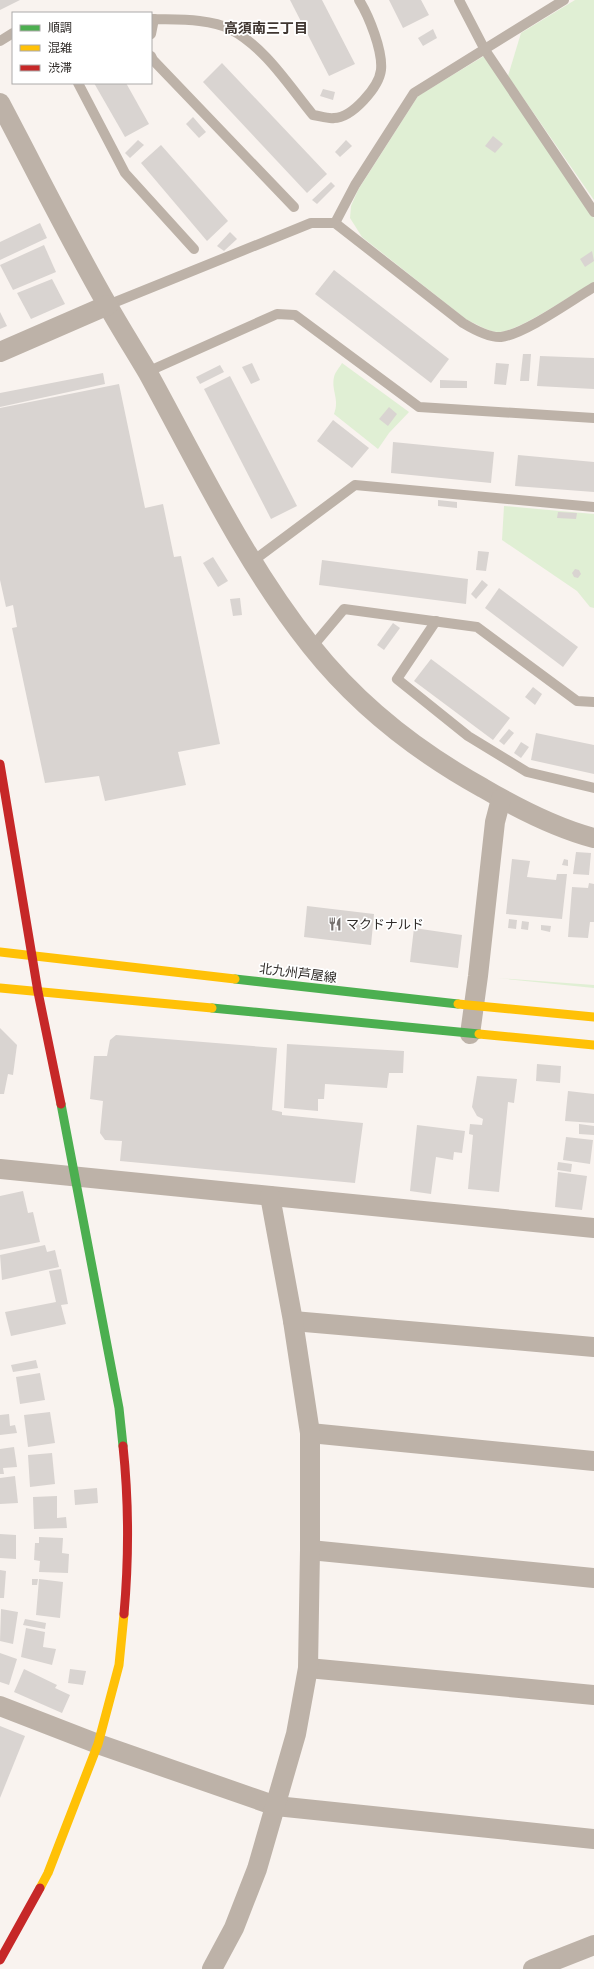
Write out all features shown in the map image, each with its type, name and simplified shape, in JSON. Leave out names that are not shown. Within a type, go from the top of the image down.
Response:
[{"type":"street","points":[[0,104],[108,305],[147,372],[214,497],[280,604],[312,647],[352,692],[397,731],[449,770],[501,799],[545,820],[594,838]]},
{"type":"street","points":[[0,352],[108,305]]},
{"type":"street","points":[[0,1960],[48,1873],[98,1744],[119,1665],[127,1579],[128,1497],[119,1408],[76,1176],[38,992],[1,771]]},
{"type":"street","points":[[470,1034],[495,822],[501,799]]},
{"type":"street","name":"北九州芦屋線","points":[[0,952],[474,1006],[594,1017]]},
{"type":"street","points":[[0,988],[594,1045]]},
{"type":"street","points":[[0,1169],[594,1228]]},
{"type":"street","points":[[212,1969],[234,1928],[257,1869],[296,1734],[308,1668],[310,1433],[293,1321],[270,1196]]},
{"type":"street","points":[[293,1321],[594,1347]]},
{"type":"street","points":[[310,1433],[594,1461]]},
{"type":"street","points":[[310,1550],[594,1578]]},
{"type":"street","points":[[308,1668],[594,1695]]},
{"type":"street","points":[[0,1706],[98,1744],[276,1806],[594,1839]]},
{"type":"street","points":[[533,1969],[594,1946]]},
{"type":"lane","points":[[152,19],[203,22],[230,29],[254,47],[277,71],[313,115],[336,118],[353,111],[370,92],[381,70],[379,48],[360,0]]},
{"type":"lane","points":[[459,0],[485,50],[594,212]]},
{"type":"lane","points":[[335,223],[356,185],[414,92],[485,50],[564,0]]},
{"type":"lane","points":[[0,41],[12,34]]},
{"type":"lane","points":[[152,58],[294,207]]},
{"type":"lane","points":[[79,84],[125,173],[194,249]]},
{"type":"lane","points":[[108,305],[311,223],[335,223],[463,323],[480,332],[493,336],[500,337],[522,330],[594,287]]},
{"type":"lane","points":[[147,372],[277,314],[295,315],[419,407],[594,418]]},
{"type":"lane","points":[[253,561],[355,485],[594,507]]},
{"type":"lane","points":[[312,647],[344,609],[478,627],[577,701],[594,702]]},
{"type":"lane","points":[[436,621],[397,679],[468,736],[526,772],[594,788]]},
{"type":"green space","points":[[575,0],[594,0],[594,200],[508,76],[521,33]]},
{"type":"green space","points":[[484,56],[594,218],[594,282],[532,319],[507,331],[499,332],[487,329],[467,320],[362,237],[350,218],[351,206],[358,190],[418,96]]},
{"type":"green space","points":[[342,363],[409,412],[389,433],[378,449],[334,414],[336,409],[336,399],[333,382],[335,373]]},
{"type":"green space","points":[[504,506],[594,514],[594,608],[590,607],[577,591],[502,540]]},
{"type":"green space","points":[[497,978],[594,985],[594,988]]},
{"type":"building","points":[[0,0],[20,0],[0,10]]},
{"type":"building","points":[[290,0],[322,0],[355,64],[329,76]]},
{"type":"building","points":[[389,0],[421,0],[429,15],[403,28]]},
{"type":"building","points":[[433,29],[437,38],[423,46],[418,38]]},
{"type":"building","points":[[222,63],[327,174],[307,193],[203,82]]},
{"type":"building","points":[[95,84],[127,84],[149,124],[125,137]]},
{"type":"building","points":[[323,89],[335,92],[333,100],[320,96]]},
{"type":"building","points":[[193,117],[206,132],[199,138],[186,124]]},
{"type":"building","points":[[493,136],[503,144],[495,153],[485,146]]},
{"type":"building","points":[[138,140],[144,145],[130,158],[125,153]]},
{"type":"building","points":[[346,140],[352,146],[340,157],[335,152]]},
{"type":"building","points":[[161,145],[228,221],[207,241],[141,163]]},
{"type":"building","points":[[331,182],[335,186],[317,204],[312,200]]},
{"type":"building","points":[[40,223],[47,238],[0,260],[0,242]]},
{"type":"building","points":[[230,232],[237,239],[224,251],[217,246]]},
{"type":"building","points":[[44,245],[56,272],[13,290],[0,265]]},
{"type":"building","points":[[592,251],[594,261],[585,267],[580,259]]},
{"type":"building","points":[[334,270],[449,359],[431,383],[315,294]]},
{"type":"building","points":[[52,279],[65,304],[31,319],[17,293]]},
{"type":"building","points":[[0,312],[7,326],[0,329]]},
{"type":"building","points":[[523,354],[531,354],[529,381],[520,381]]},
{"type":"building","points":[[540,356],[594,358],[594,389],[537,386]]},
{"type":"building","points":[[252,363],[260,380],[251,384],[242,367]]},
{"type":"building","points":[[496,363],[509,364],[506,385],[494,384]]},
{"type":"building","points":[[220,365],[224,372],[200,384],[196,377]]},
{"type":"building","points":[[103,373],[105,384],[0,407],[0,393]]},
{"type":"building","points":[[230,376],[297,506],[271,519],[204,389]]},
{"type":"building","points":[[440,380],[467,381],[467,388],[440,388]]},
{"type":"building","points":[[119,384],[145,508],[163,504],[174,557],[181,556],[220,744],[178,752],[186,785],[105,801],[99,776],[45,783],[12,628],[17,627],[13,605],[6,607],[0,580],[0,408]]},
{"type":"building","points":[[389,407],[397,414],[388,426],[379,419]]},
{"type":"building","points":[[333,420],[369,448],[352,468],[317,441]]},
{"type":"building","points":[[393,442],[494,452],[491,483],[391,473]]},
{"type":"building","points":[[518,455],[594,462],[594,492],[515,486]]},
{"type":"building","points":[[438,500],[457,502],[457,508],[438,506]]},
{"type":"building","points":[[558,512],[577,513],[576,519],[557,518]]},
{"type":"building","points":[[478,551],[489,552],[486,571],[476,570]]},
{"type":"building","points":[[213,557],[228,581],[218,587],[203,563]]},
{"type":"building","points":[[322,560],[468,579],[466,604],[319,585]]},
{"type":"building","points":[[575,569],[579,570],[581,574],[578,578],[574,577],[572,573]]},
{"type":"building","points":[[482,580],[488,585],[476,599],[471,594]]},
{"type":"building","points":[[499,588],[578,647],[563,667],[485,608]]},
{"type":"building","points":[[240,598],[242,615],[233,616],[230,599]]},
{"type":"building","points":[[393,623],[400,628],[384,650],[377,645]]},
{"type":"building","points":[[431,659],[510,718],[493,740],[414,681]]},
{"type":"building","points":[[533,687],[542,694],[535,705],[525,697]]},
{"type":"building","points":[[509,729],[514,733],[504,745],[499,741]]},
{"type":"building","points":[[536,733],[594,745],[594,774],[531,760]]},
{"type":"building","points":[[521,742],[529,747],[521,758],[514,753]]},
{"type":"building","points":[[576,852],[591,853],[589,875],[573,874]]},
{"type":"building","points":[[512,859],[530,861],[527,877],[556,880],[557,874],[567,874],[562,919],[506,914]]},
{"type":"building","points":[[564,859],[568,860],[568,866],[562,865]]},
{"type":"building","points":[[589,883],[594,884],[594,922],[590,922],[588,938],[568,937],[572,887],[588,888]]},
{"type":"building","points":[[307,906],[374,914],[371,945],[304,937]]},
{"type":"building","points":[[509,919],[517,920],[516,929],[508,928]]},
{"type":"building","points":[[522,921],[529,922],[528,930],[521,929]]},
{"type":"building","points":[[541,925],[551,926],[550,932],[541,930]]},
{"type":"building","points":[[414,928],[462,935],[458,968],[410,962]]},
{"type":"building","points":[[0,1028],[17,1045],[13,1075],[8,1074],[4,1094],[0,1094]]},
{"type":"building","points":[[116,1035],[277,1048],[272,1110],[282,1112],[282,1115],[363,1123],[355,1183],[120,1161],[122,1141],[105,1140],[100,1133],[103,1101],[90,1099],[94,1056],[107,1056],[110,1040]]},
{"type":"building","points":[[287,1044],[404,1051],[403,1073],[389,1073],[387,1088],[325,1084],[324,1099],[318,1099],[318,1111],[284,1108]]},
{"type":"building","points":[[537,1064],[561,1066],[560,1083],[536,1081]]},
{"type":"building","points":[[477,1076],[517,1079],[514,1103],[508,1102],[499,1192],[468,1189],[473,1135],[469,1134],[470,1124],[482,1125],[483,1119],[477,1116],[472,1107]]},
{"type":"building","points":[[568,1091],[594,1094],[594,1123],[565,1121]]},
{"type":"building","points":[[579,1124],[594,1126],[594,1135],[579,1134]]},
{"type":"building","points":[[417,1125],[465,1131],[462,1153],[454,1152],[453,1160],[436,1157],[431,1194],[410,1191]]},
{"type":"building","points":[[566,1137],[593,1140],[590,1164],[563,1160]]},
{"type":"building","points":[[558,1162],[572,1164],[571,1172],[557,1170]]},
{"type":"building","points":[[558,1172],[587,1176],[582,1210],[555,1207]]},
{"type":"building","points":[[23,1191],[28,1213],[33,1212],[40,1242],[0,1250],[0,1196]]},
{"type":"building","points":[[45,1245],[47,1252],[55,1250],[59,1267],[2,1280],[0,1255]]},
{"type":"building","points":[[61,1269],[68,1304],[61,1305],[66,1324],[11,1336],[5,1312],[56,1302],[49,1271]]},
{"type":"building","points":[[36,1360],[38,1368],[13,1372],[11,1365]]},
{"type":"building","points":[[40,1373],[45,1400],[20,1404],[16,1377]]},
{"type":"building","points":[[50,1412],[55,1443],[28,1447],[24,1415]]},
{"type":"building","points":[[9,1414],[10,1426],[15,1425],[17,1433],[0,1435],[0,1415]]},
{"type":"building","points":[[14,1447],[17,1467],[3,1468],[4,1474],[0,1474],[0,1449]]},
{"type":"building","points":[[52,1453],[55,1484],[30,1487],[28,1455]]},
{"type":"building","points":[[15,1476],[18,1503],[0,1504],[0,1478]]},
{"type":"building","points":[[97,1488],[98,1503],[75,1505],[74,1490]]},
{"type":"building","points":[[57,1496],[57,1518],[66,1517],[67,1528],[34,1529],[33,1497]]},
{"type":"building","points":[[0,1534],[16,1535],[16,1559],[0,1558]]},
{"type":"building","points":[[39,1537],[63,1538],[62,1553],[69,1554],[68,1573],[39,1572],[40,1561],[34,1560],[35,1543],[39,1543]]},
{"type":"building","points":[[0,1570],[6,1571],[4,1598],[0,1598]]},
{"type":"building","points":[[32,1579],[38,1579],[37,1585],[32,1585]]},
{"type":"building","points":[[39,1579],[63,1582],[60,1618],[36,1615]]},
{"type":"building","points":[[1,1609],[18,1612],[13,1644],[0,1641]]},
{"type":"building","points":[[25,1619],[46,1623],[45,1629],[23,1625]]},
{"type":"building","points":[[26,1628],[45,1632],[43,1647],[56,1649],[52,1665],[21,1657]]},
{"type":"building","points":[[0,1653],[17,1659],[9,1685],[0,1682]]},
{"type":"building","points":[[24,1669],[57,1685],[55,1688],[70,1695],[62,1713],[14,1692]]},
{"type":"building","points":[[70,1669],[86,1671],[83,1685],[68,1683]]},
{"type":"building","points":[[0,1726],[25,1736],[0,1798]]},
{"type":"traffic: fast","points":[[235,979],[458,1004]]},
{"type":"traffic: fast","points":[[212,1008],[479,1034]]},
{"type":"traffic: fast","points":[[61,1104],[119,1408],[123,1446]]},
{"type":"traffic: slow","points":[[0,952],[235,979]]},
{"type":"traffic: slow","points":[[0,988],[212,1008]]},
{"type":"traffic: slow","points":[[458,1004],[594,1017]]},
{"type":"traffic: slow","points":[[479,1034],[594,1045]]},
{"type":"traffic: slow","points":[[40,1888],[48,1873],[98,1744],[119,1665],[124,1614]]},
{"type":"traffic: jam","points":[[0,764],[38,992],[61,1104]]},
{"type":"traffic: jam","points":[[123,1446],[128,1530],[124,1614]]},
{"type":"traffic: jam","points":[[0,1960],[40,1888]]},
{"type":"place","name":"マクドナルド","points":[[335,924]]},
{"type":"district","name":"高須南三丁目","points":[[266,28]]}]
